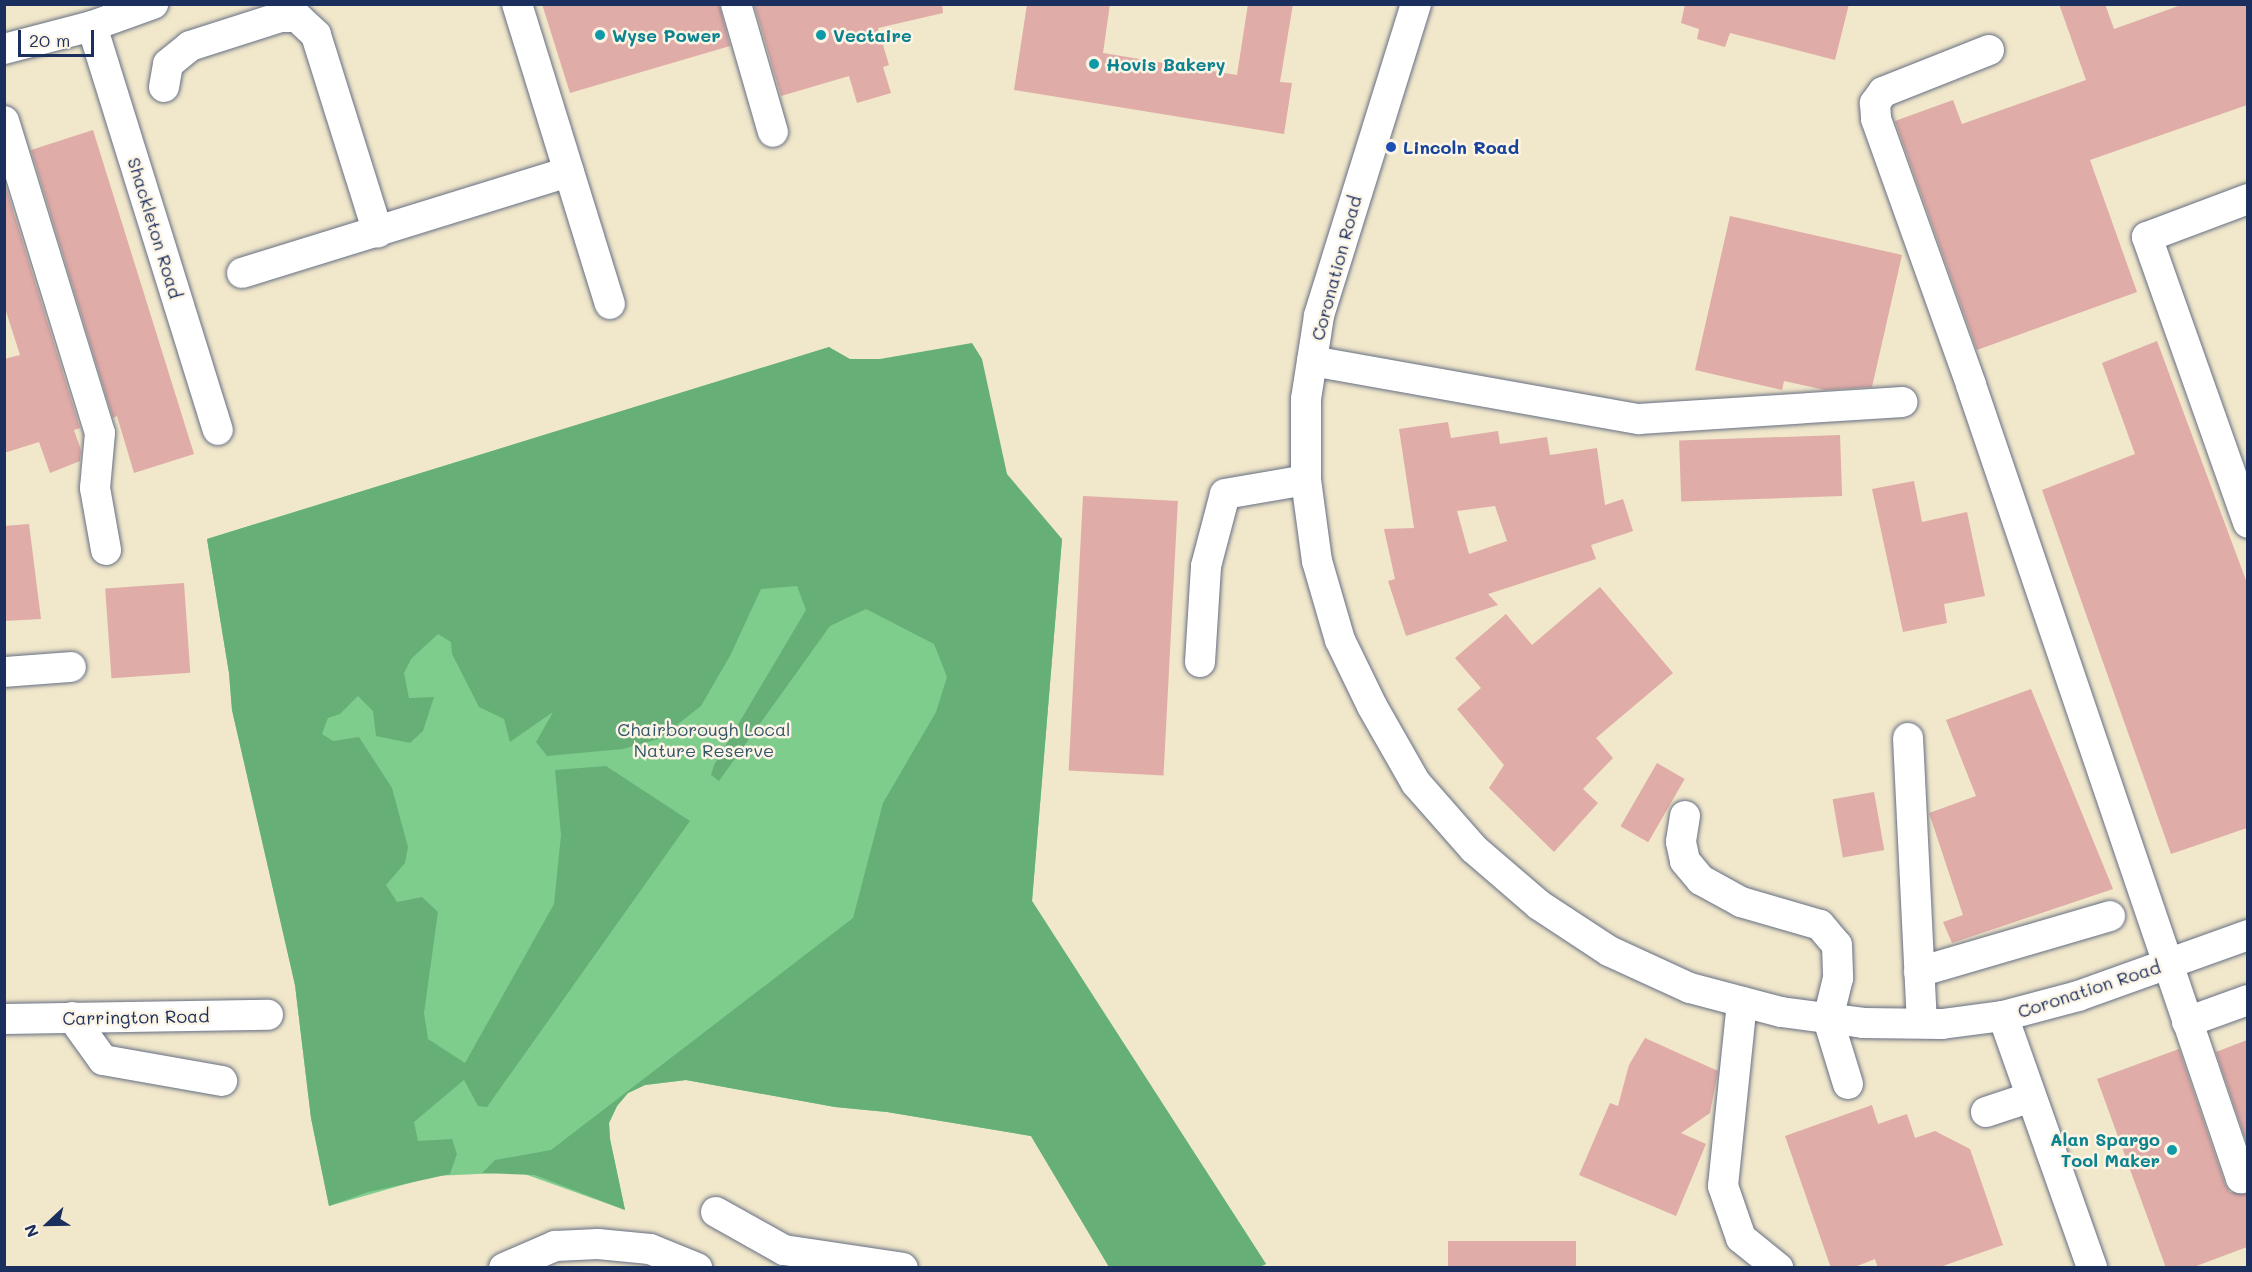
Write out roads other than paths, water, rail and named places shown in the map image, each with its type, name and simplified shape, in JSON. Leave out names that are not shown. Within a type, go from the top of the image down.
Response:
[{"type":"street","points":[[4,49],[92,26],[153,4]]},
{"type":"street","points":[[517,4],[610,304]]},
{"type":"street","points":[[736,4],[773,132]]},
{"type":"street","name":"Coronation Road","points":[[1416,4],[1342,233],[1319,316],[1306,399],[1306,480],[1317,561],[1340,639],[1372,706],[1416,783],[1474,849],[1539,905],[1609,951],[1690,988],[1742,1002],[1828,1019],[1922,1023],[2003,1016],[2078,996],[2247,935]]},
{"type":"street","points":[[164,87],[168,64],[190,46],[281,17],[297,17],[316,36],[378,233]]},
{"type":"street","name":"Shackleton Road","points":[[92,26],[218,430]]},
{"type":"street","points":[[1989,50],[1883,92],[1875,103],[1876,119],[1971,385],[2241,1178],[2247,1175]]},
{"type":"street","points":[[4,121],[100,433],[94,488],[106,550]]},
{"type":"street","points":[[242,273],[378,233],[569,172]]},
{"type":"street","points":[[2247,199],[2147,237],[2247,523]]},
{"type":"street","points":[[1312,361],[1639,419],[1902,402]]},
{"type":"street","points":[[1200,662],[1206,566],[1225,494],[1306,480]]},
{"type":"street","points":[[4,672],[71,667]]},
{"type":"street","points":[[1908,738],[1922,1023]]},
{"type":"street","points":[[1685,816],[1681,842],[1685,861],[1701,880],[1741,902],[1820,925],[1837,945],[1838,978],[1828,1019],[1848,1083]]},
{"type":"street","points":[[1919,972],[2110,916]]},
{"type":"street","points":[[2187,1022],[2247,1000]]},
{"type":"street","points":[[1742,1002],[1723,1186],[1741,1238],[1778,1268]]},
{"type":"street","name":"Carrington Road","points":[[4,1019],[268,1015]]},
{"type":"street","points":[[2003,1016],[2092,1268]]},
{"type":"street","points":[[72,1017],[103,1060],[222,1081]]},
{"type":"street","points":[[1986,1112],[2031,1097]]},
{"type":"street","points":[[716,1212],[782,1259],[903,1268]]},
{"type":"street","points":[[504,1268],[555,1246],[598,1244],[650,1248],[697,1268]]},
{"type":"place","name":"Wyse Power","points":[[600,35]]},
{"type":"place","name":"Vectaire","points":[[821,35]]},
{"type":"place","name":"Hovis Bakery","points":[[1094,64]]},
{"type":"place","name":"Lincoln Road","points":[[1391,147]]},
{"type":"place","name":"Alan Spargo Tool Maker","points":[[2172,1150]]},
{"type":"park label","name":"Chairborough Local Nature Reserve","points":[[704,740]]}]
